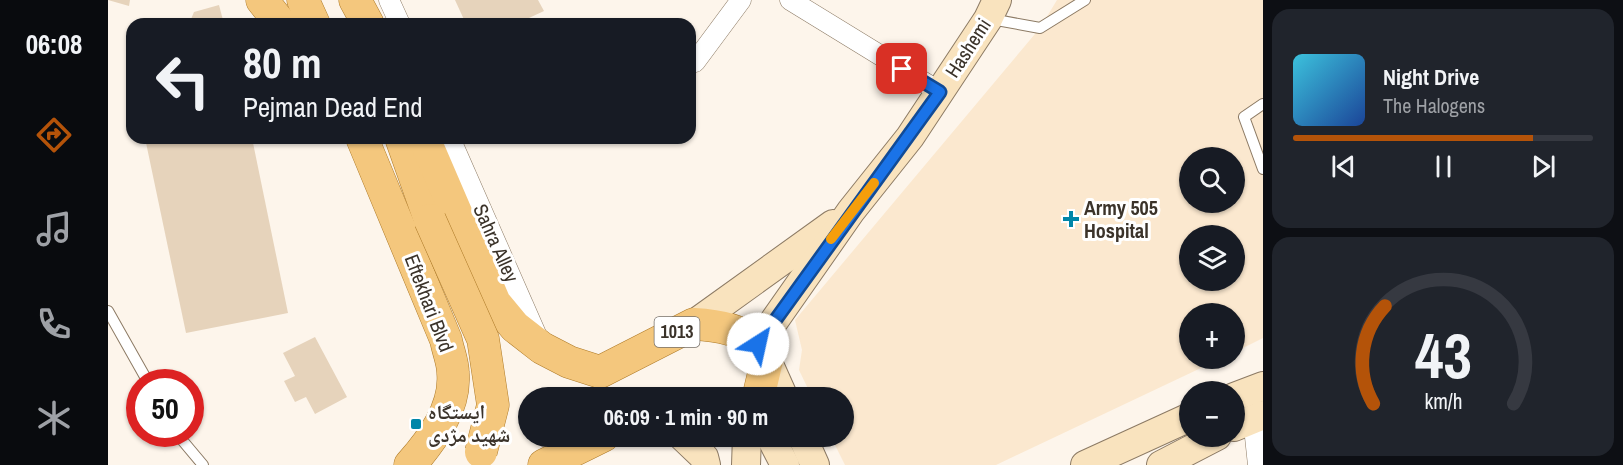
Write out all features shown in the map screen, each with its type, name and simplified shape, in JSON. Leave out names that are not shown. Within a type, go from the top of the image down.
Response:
[{"type":"main road","points":[[262,0],[276,18]]},
{"type":"main road","points":[[303,0],[311,18]]},
{"type":"main road","points":[[354,0],[359,18]]},
{"type":"main road","points":[[354,0],[364,18]]},
{"type":"main road","name":"Hashemi","points":[[762,352],[852,211],[910,137],[992,9]]},
{"type":"main road","name":"Eftekhari Blvd","points":[[364,144],[446,340],[454,374],[448,409],[431,441],[410,465]]},
{"type":"main road","points":[[403,144],[430,220],[483,339],[494,405],[478,458]]},
{"type":"main road","points":[[427,144],[495,303],[515,327],[542,348]]},
{"type":"main road","name":"Hashemi","points":[[694,324],[852,211]]},
{"type":"main road","name":"1013","points":[[542,348],[568,362],[600,372],[694,324],[733,331],[762,352]]},
{"type":"main road","points":[[759,387],[762,352]]},
{"type":"main road","points":[[762,352],[779,387]]},
{"type":"main road","points":[[1100,462],[1179,422]]},
{"type":"main road","points":[[544,465],[581,447]]},
{"type":"main road","points":[[694,447],[704,457],[706,465]]},
{"type":"main road","points":[[746,465],[747,447]]},
{"type":"main road","points":[[775,447],[784,465]]},
{"type":"main road","points":[[807,447],[815,465]]},
{"type":"main road","points":[[1161,465],[1196,447]]},
{"type":"street","points":[[389,0],[397,18]]},
{"type":"street","points":[[696,61],[741,0]]},
{"type":"street","points":[[790,0],[940,92]]},
{"type":"street","name":"Sahra Alley","points":[[453,144],[542,348]]},
{"type":"street","points":[[1249,406],[1258,465]]},
{"type":"lane","points":[[992,9],[1040,28],[1085,0]]},
{"type":"lane","points":[[1263,104],[1244,117],[1263,169]]},
{"type":"lane","points":[[108,311],[141,369]]},
{"type":"lane","points":[[188,447],[203,465]]},
{"type":"shaded area","name":"Army 505 Hospital","points":[[1057,0],[1263,0],[1263,338],[1245,347],[1245,303],[1179,303],[1179,369],[1199,369],[996,465],[845,465],[836,447],[854,447],[854,387],[807,387],[799,370],[802,350],[795,320],[1040,28]]},
{"type":"building","points":[[108,0],[130,0],[129,6]]},
{"type":"building","points":[[455,0],[538,0],[544,11],[529,18],[463,18]]},
{"type":"building","points":[[219,5],[222,18],[192,18],[194,12]]},
{"type":"building","points":[[146,144],[253,144],[288,313],[186,333]]},
{"type":"building","points":[[315,337],[347,397],[315,414],[306,397],[295,402],[284,381],[295,376],[283,353]]},
{"type":"slow traffic","points":[[831,239],[874,183]]},
{"type":"place","name":"Army 505 Hospital","points":[[1071,219]]},
{"type":"place","name":"ایستگاه شهید مژدی","points":[[416,424]]},
{"type":"route","points":[[758,344],[852,211],[910,137],[940,92],[902,69]]}]
